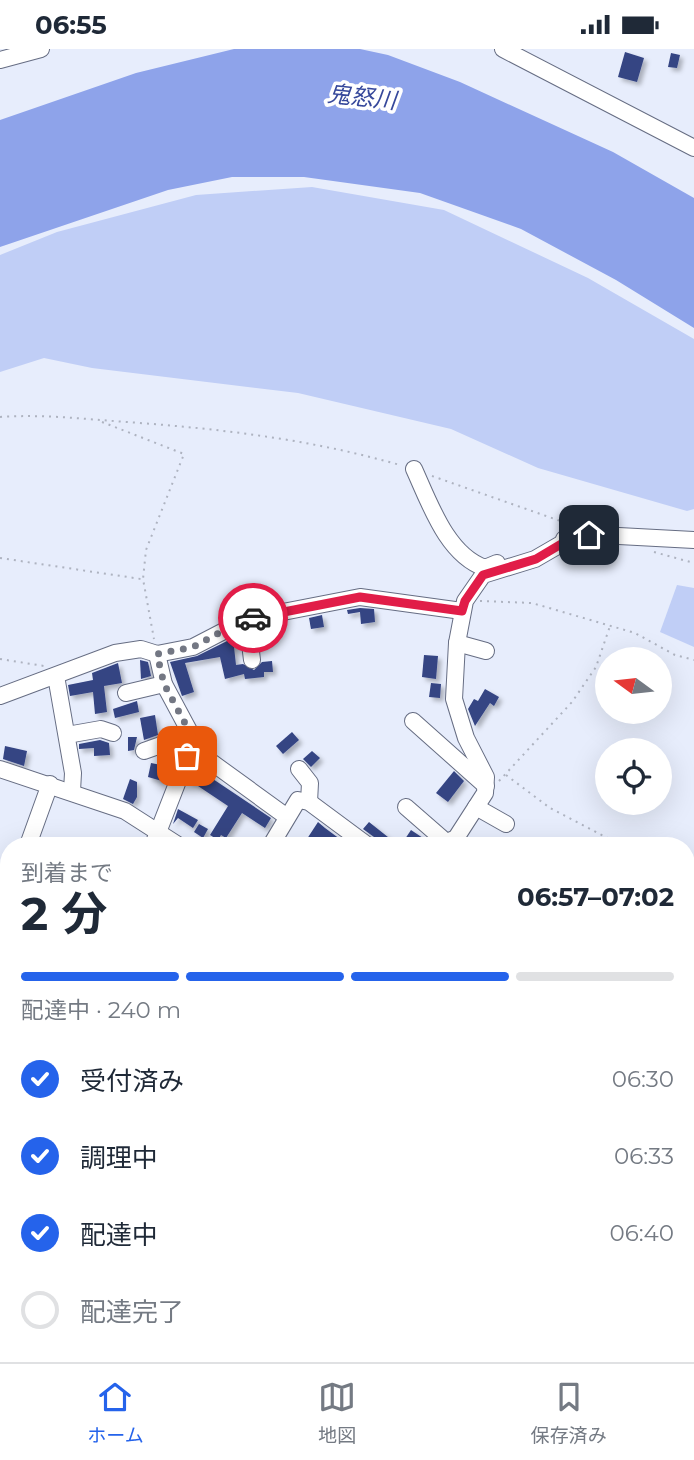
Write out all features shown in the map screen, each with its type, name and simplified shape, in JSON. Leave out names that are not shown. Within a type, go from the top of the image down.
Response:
[{"type":"street","points":[[0,61],[41,49]]},
{"type":"street","points":[[503,49],[694,148]]},
{"type":"street","points":[[414,470],[451,544],[469,563],[485,568],[574,531],[694,540]]},
{"type":"street","points":[[457,837],[482,795],[486,776],[466,738],[454,699],[457,643],[464,606],[483,575],[536,559],[574,531]]},
{"type":"street","points":[[0,696],[34,681],[115,653],[141,649],[157,654],[193,647],[247,619],[360,597],[464,606]]},
{"type":"street","points":[[247,619],[251,660]]},
{"type":"street","points":[[457,643],[486,651]]},
{"type":"street","points":[[157,654],[164,684],[194,740],[157,837]]},
{"type":"street","points":[[62,673],[72,791]]},
{"type":"street","points":[[126,693],[164,684]]},
{"type":"street","points":[[413,721],[506,824]]},
{"type":"street","points":[[67,736],[101,729],[113,733]]},
{"type":"street","points":[[144,751],[192,734]]},
{"type":"street","points":[[187,756],[203,756],[287,817]]},
{"type":"street","points":[[0,769],[125,811],[154,837]]},
{"type":"street","points":[[299,769],[310,783],[309,802]]},
{"type":"street","points":[[31,837],[50,784]]},
{"type":"street","points":[[276,837],[298,800],[309,802],[356,837]]},
{"type":"street","points":[[406,807],[436,837]]},
{"type":"path","points":[[0,417],[47,414],[286,437],[414,470],[574,531]]},
{"type":"path","points":[[98,420],[184,454],[146,550],[143,579],[157,654]]},
{"type":"path","points":[[0,558],[143,579]]},
{"type":"path","points":[[464,606],[532,603],[635,633],[675,655],[694,660]]},
{"type":"path","points":[[482,795],[505,775],[572,702],[596,667],[610,626]]},
{"type":"path","points":[[0,659],[62,673]]},
{"type":"path","points":[[505,775],[550,808],[606,837]]},
{"type":"shaded area","points":[[312,187],[444,210],[588,278],[694,339],[694,509],[687,511],[538,468],[451,429],[298,393],[92,368],[44,358],[0,372],[0,255],[57,232],[196,195]]},
{"type":"shaded area","points":[[677,585],[694,588],[694,647],[660,632]]},
{"type":"water","name":"鬼怒川","points":[[234,49],[360,49],[388,55],[460,82],[613,152],[694,198],[694,328],[616,280],[521,229],[420,193],[304,177],[232,177],[168,190],[0,247],[0,120],[136,73]]},
{"type":"building","points":[[625,52],[644,58],[637,82],[618,77]]},
{"type":"building","points":[[671,53],[680,55],[677,68],[668,67]]},
{"type":"building","points":[[374,609],[375,622],[361,624],[360,612],[348,614],[347,610]]},
{"type":"building","points":[[322,615],[324,627],[311,629],[309,618]]},
{"type":"building","points":[[233,638],[236,665],[243,664],[254,670],[262,662],[272,661],[273,672],[264,672],[264,677],[245,679],[244,674],[225,679],[220,657],[185,663],[194,692],[182,696],[170,662],[197,656]]},
{"type":"building","points":[[424,655],[438,656],[436,679],[422,677]]},
{"type":"building","points":[[140,660],[148,662],[151,676],[141,679]]},
{"type":"building","points":[[118,663],[122,683],[104,686],[107,712],[95,714],[93,692],[70,696],[68,685],[93,680],[92,673]]},
{"type":"building","points":[[431,683],[441,684],[440,698],[429,697]]},
{"type":"building","points":[[485,689],[499,697],[494,706],[490,703],[475,726],[468,709],[474,699],[478,701]]},
{"type":"building","points":[[137,701],[139,712],[115,718],[113,709]]},
{"type":"building","points":[[155,715],[158,735],[144,740],[140,718]]},
{"type":"building","points":[[292,732],[299,740],[283,754],[276,746]]},
{"type":"building","points":[[128,737],[137,737],[134,750],[128,751]]},
{"type":"building","points":[[100,740],[109,743],[110,755],[94,756],[94,748],[79,749],[79,744]]},
{"type":"building","points":[[5,746],[27,751],[24,766],[3,759]]},
{"type":"building","points":[[312,751],[320,758],[311,767],[303,759]]},
{"type":"building","points":[[151,763],[166,766],[162,781],[148,777]]},
{"type":"building","points":[[195,767],[271,818],[265,828],[242,813],[227,837],[213,837],[210,835],[228,806],[192,782],[188,784]]},
{"type":"building","points":[[454,771],[464,781],[448,802],[436,793]]},
{"type":"building","points":[[130,779],[137,782],[137,797],[133,804],[123,799]]},
{"type":"building","points":[[178,809],[198,820],[193,828],[178,818],[173,824]]},
{"type":"building","points":[[318,822],[337,837],[308,837]]},
{"type":"building","points":[[369,822],[388,837],[374,837],[363,829]]},
{"type":"building","points":[[199,824],[208,829],[204,837],[194,832]]},
{"type":"building","points":[[411,830],[422,837],[406,837]]},
{"type":"way so far","points":[[187,756],[194,740],[188,724],[164,684],[157,654],[193,647],[237,623],[253,618]]},
{"type":"route","points":[[253,618],[360,597],[462,611],[465,601],[483,575],[536,559],[573,537],[589,535]]}]
